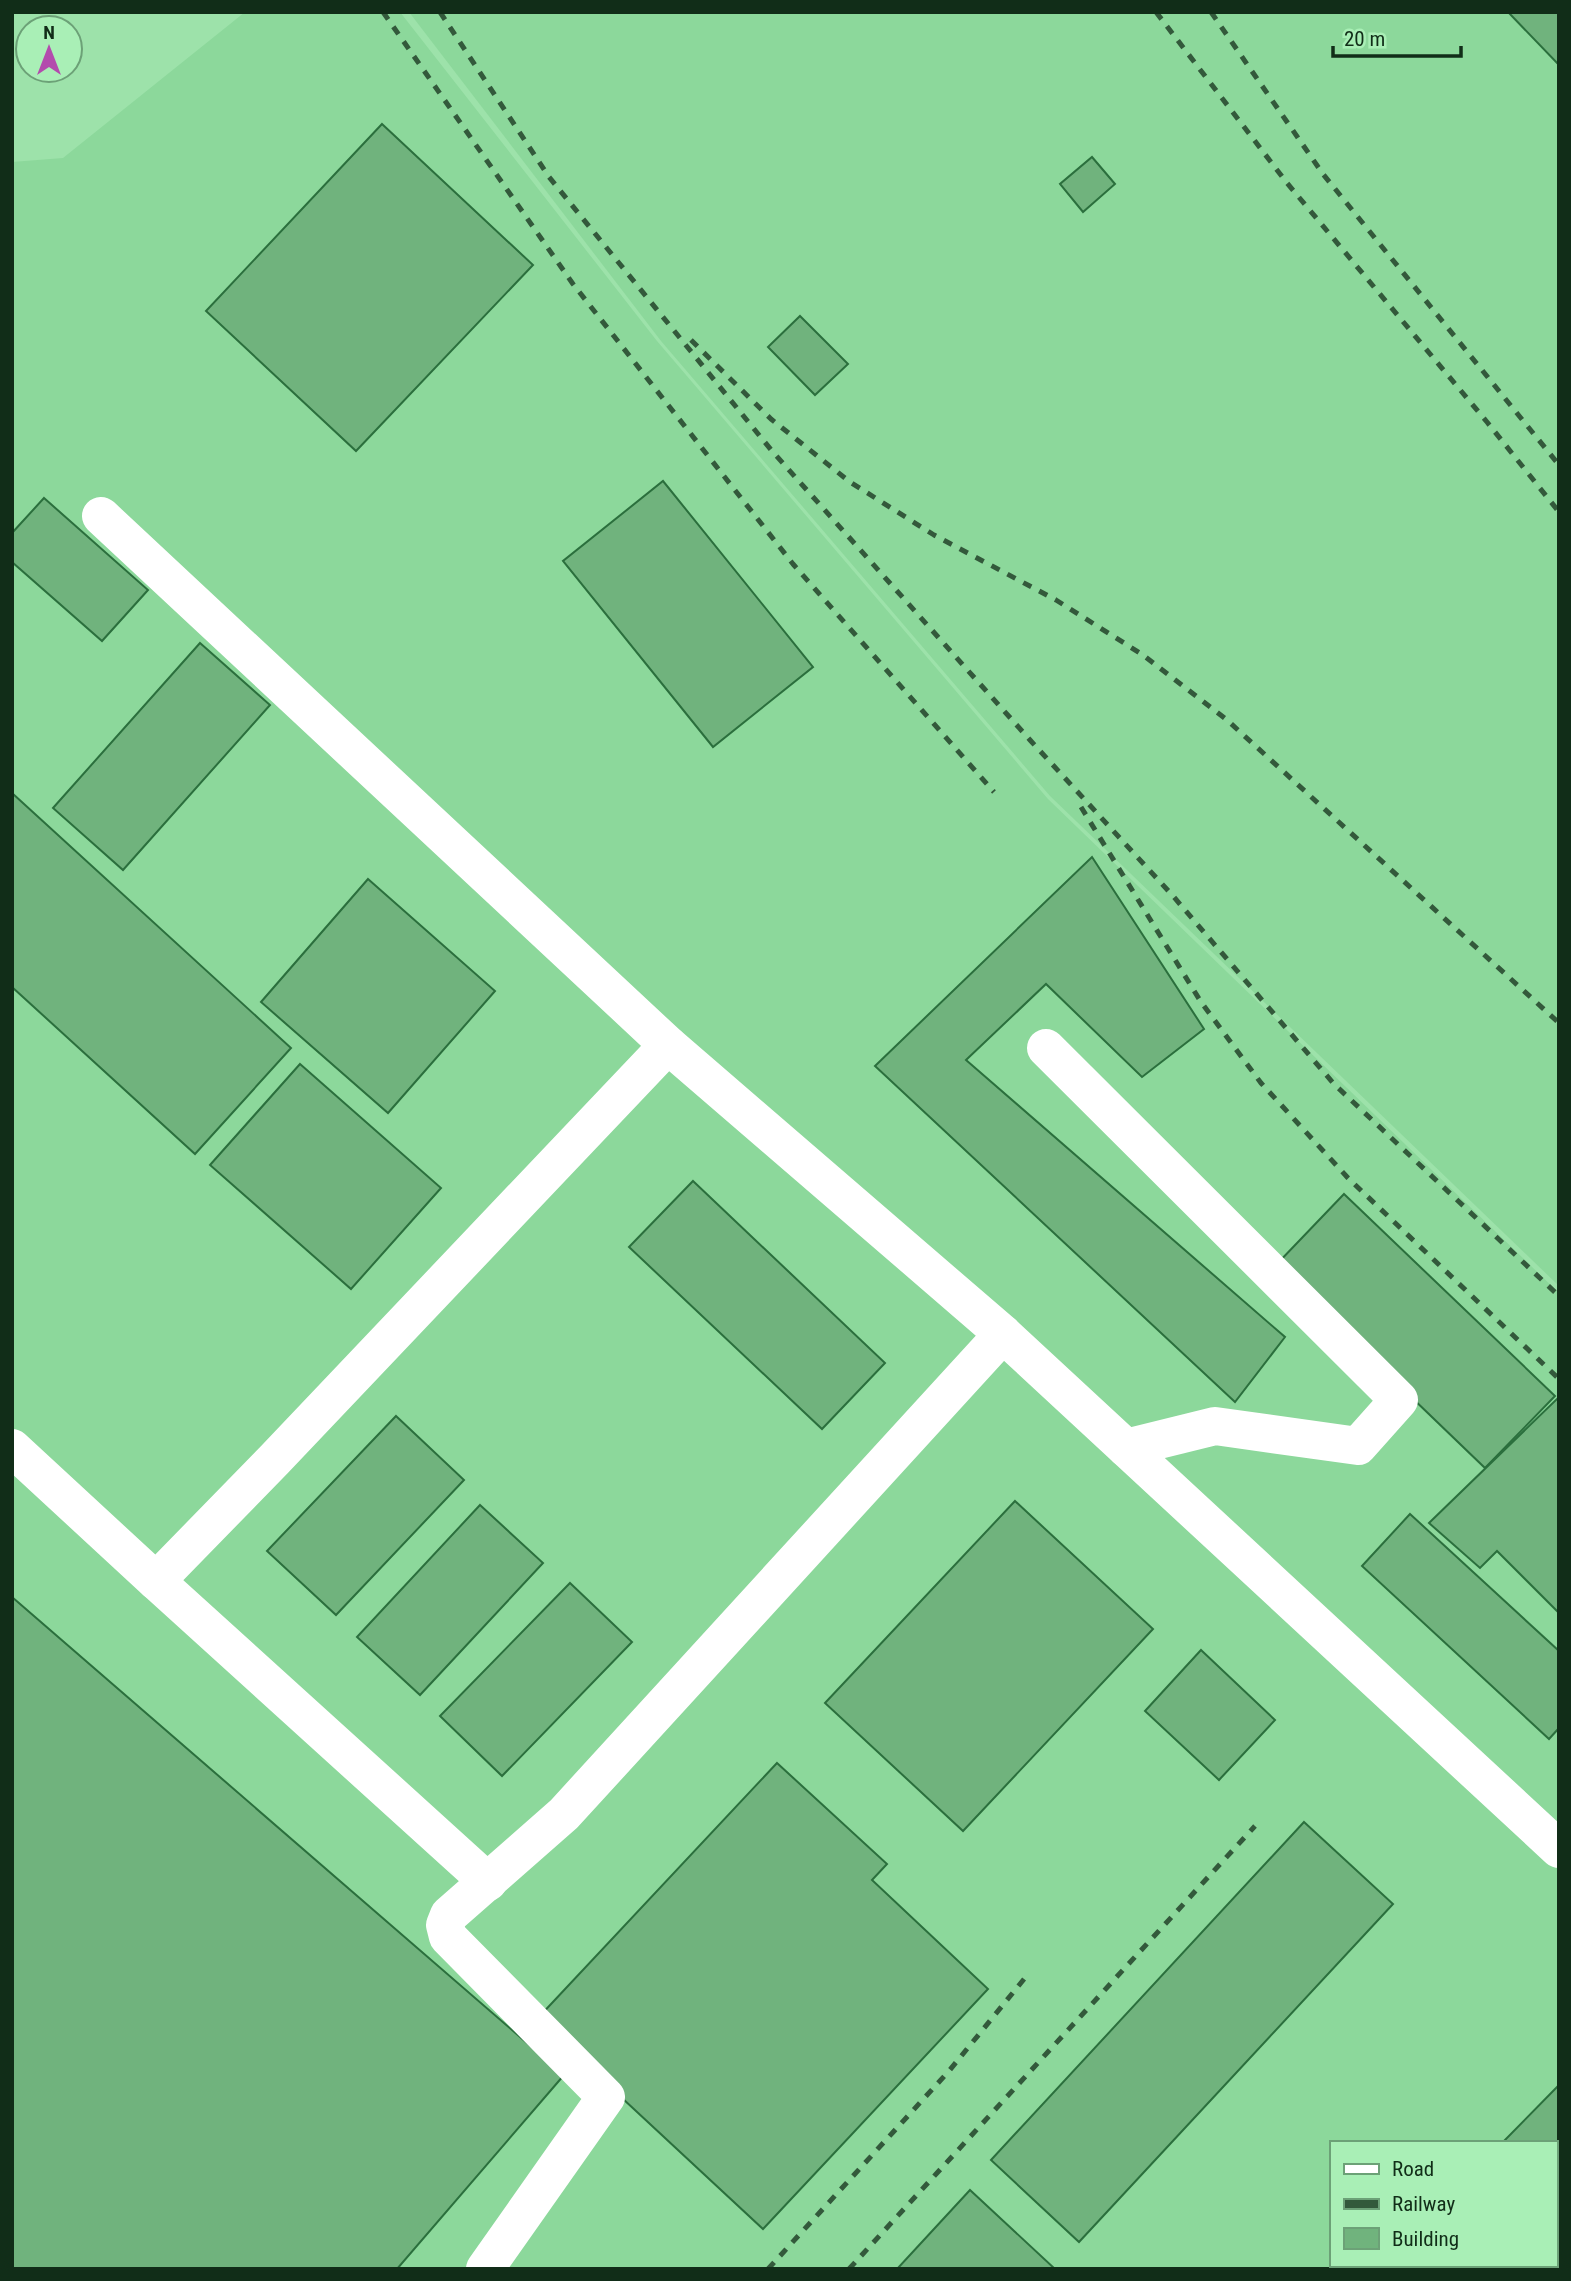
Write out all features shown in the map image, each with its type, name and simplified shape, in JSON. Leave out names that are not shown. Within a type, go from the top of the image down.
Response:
[{"type":"street","points":[[101,516],[668,1045],[1003,1334],[1559,1849]]},
{"type":"street","points":[[156,1581],[668,1045]]},
{"type":"street","points":[[1046,1048],[1399,1400],[1358,1446],[1215,1426],[1126,1448]]},
{"type":"street","points":[[485,2269],[606,2097],[448,1937],[445,1925],[449,1915],[564,1814],[1003,1334]]},
{"type":"street","points":[[12,1448],[488,1882]]},
{"type":"shaded area","points":[[245,12],[400,12],[657,341],[1048,799],[1559,1293],[1559,2269],[12,2269],[12,162],[63,158]]},
{"type":"shaded area","points":[[409,12],[1559,12],[1559,1286],[1050,796],[661,341]]},
{"type":"building","points":[[1508,12],[1559,12],[1559,65]]},
{"type":"building","points":[[382,124],[533,265],[356,451],[206,311]]},
{"type":"building","points":[[1092,157],[1115,184],[1083,212],[1060,184]]},
{"type":"building","points":[[800,316],[848,364],[815,395],[768,347]]},
{"type":"building","points":[[663,481],[813,667],[713,747],[563,561]]},
{"type":"building","points":[[44,498],[148,590],[102,641],[12,562],[12,533]]},
{"type":"building","points":[[200,643],[270,705],[123,870],[53,808]]},
{"type":"building","points":[[12,793],[291,1048],[195,1154],[12,987]]},
{"type":"building","points":[[1092,857],[1204,1029],[1142,1077],[1046,984],[966,1060],[1285,1337],[1235,1402],[875,1066]]},
{"type":"building","points":[[368,879],[495,991],[388,1113],[261,1002]]},
{"type":"building","points":[[300,1064],[441,1188],[351,1289],[210,1165]]},
{"type":"building","points":[[693,1181],[885,1363],[822,1429],[629,1247]]},
{"type":"building","points":[[1344,1194],[1555,1396],[1485,1468],[1275,1266]]},
{"type":"building","points":[[1559,1397],[1559,1613],[1497,1551],[1480,1568],[1429,1523]]},
{"type":"building","points":[[396,1416],[464,1480],[336,1615],[267,1551]]},
{"type":"building","points":[[1015,1501],[1153,1629],[963,1831],[825,1703]]},
{"type":"building","points":[[480,1505],[543,1563],[420,1695],[357,1637]]},
{"type":"building","points":[[1410,1514],[1559,1651],[1559,1728],[1549,1739],[1362,1566]]},
{"type":"building","points":[[570,1583],[632,1642],[502,1776],[440,1716]]},
{"type":"building","points":[[12,1597],[564,2075],[397,2269],[12,2269]]},
{"type":"building","points":[[1201,1650],[1275,1720],[1219,1780],[1145,1711]]},
{"type":"building","points":[[777,1763],[887,1864],[872,1880],[988,1989],[763,2229],[537,2019]]},
{"type":"building","points":[[1304,1822],[1393,1904],[1079,2242],[991,2160]]},
{"type":"building","points":[[1559,2085],[1557,2251],[1557,2141],[1504,2141]]},
{"type":"building","points":[[970,2190],[1055,2269],[897,2269]]},
{"type":"building","points":[[1382,2267],[1542,2267],[1540,2269],[1380,2269]]},
{"type":"railway","points":[[383,12],[573,284],[793,564],[994,792]]},
{"type":"railway","points":[[440,12],[549,177],[772,451],[1173,896],[1334,1084],[1559,1296]]},
{"type":"railway","points":[[1156,12],[1287,183],[1559,512]]},
{"type":"railway","points":[[1211,12],[1323,174],[1559,465]]},
{"type":"railway","points":[[691,340],[771,419],[850,482],[934,535],[1056,600],[1143,655],[1227,720],[1559,1023]]},
{"type":"railway","points":[[1081,807],[1201,1002],[1261,1083],[1348,1178],[1559,1379]]},
{"type":"railway","points":[[849,2269],[1255,1826]]},
{"type":"railway","points":[[768,2269],[949,2071],[1029,1973]]}]
